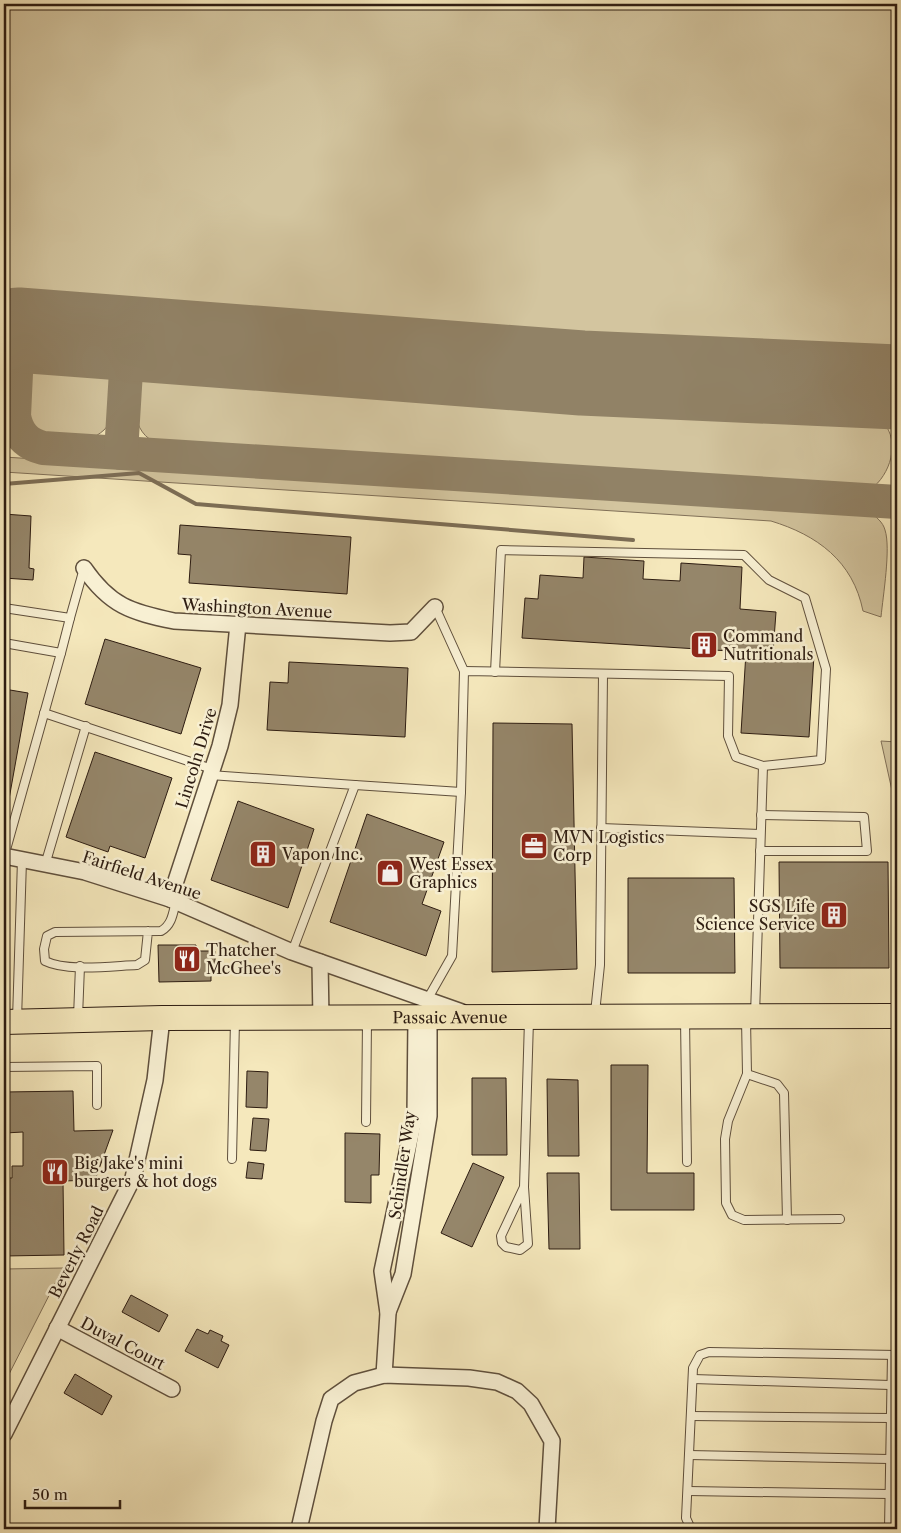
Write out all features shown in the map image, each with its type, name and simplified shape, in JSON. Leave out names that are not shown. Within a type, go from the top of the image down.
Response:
[{"type":"main road","name":"Passaic Avenue","points":[[10,1022],[162,1018],[367,1018],[424,1012],[480,1018],[897,1016]]},
{"type":"street","name":"Washington Avenue","points":[[84,568],[95,585],[115,602],[139,614],[174,621],[390,633],[411,632],[435,607]]},
{"type":"street","name":"Lincoln Drive","points":[[173,900],[230,705],[238,624]]},
{"type":"street","name":"Fairfield Avenue","points":[[4,856],[85,872],[173,900],[292,952],[320,962],[424,1012]]},
{"type":"street","points":[[320,962],[321,1019]]},
{"type":"street","name":"Schindler Way","points":[[388,1313],[403,1274],[428,1116],[424,1012]]},
{"type":"street","name":"Schindler Way","points":[[384,1375],[388,1313],[382,1270],[415,1114],[424,1012]]},
{"type":"street","name":"Beverly Road","points":[[4,1434],[133,1178],[155,1080],[162,1018]]},
{"type":"street","name":"Duval Court","points":[[58,1328],[172,1389]]},
{"type":"street","points":[[299,1529],[324,1421],[331,1399],[354,1383],[384,1375],[469,1378],[497,1382],[517,1391],[531,1404],[552,1441],[547,1529]]},
{"type":"lane","points":[[464,671],[495,672],[729,676],[728,736],[736,757],[762,766],[821,760],[826,669],[805,598],[769,580],[744,555],[501,550],[495,672]]},
{"type":"lane","points":[[4,856],[84,568]]},
{"type":"lane","points":[[424,1012],[452,956],[464,671],[435,607]]},
{"type":"lane","points":[[4,608],[70,618]]},
{"type":"lane","points":[[4,643],[60,653]]},
{"type":"lane","points":[[595,1018],[600,964],[603,674]]},
{"type":"lane","points":[[44,713],[86,726],[211,772],[460,792]]},
{"type":"lane","points":[[45,864],[86,726]]},
{"type":"lane","points":[[762,766],[760,851],[747,1074],[726,1130],[726,1203],[732,1215],[737,1219],[840,1219]]},
{"type":"lane","points":[[292,952],[355,785]]},
{"type":"lane","points":[[760,851],[868,851],[864,817],[761,815]]},
{"type":"lane","points":[[601,828],[760,834]]},
{"type":"lane","points":[[10,1022],[22,860]]},
{"type":"lane","points":[[148,931],[145,960],[137,965],[52,965],[45,961],[44,948],[47,936],[55,932],[148,931],[161,931],[168,927],[173,900]]},
{"type":"lane","points":[[78,1020],[80,966]]},
{"type":"lane","points":[[685,1017],[687,1162]]},
{"type":"lane","points":[[232,1159],[235,1018]]},
{"type":"lane","points":[[366,1122],[367,1018]]},
{"type":"lane","points":[[524,1187],[501,1236],[502,1243],[506,1247],[520,1250],[528,1244],[524,1187],[529,1018]]},
{"type":"lane","points":[[4,1067],[97,1066],[97,1105]]},
{"type":"lane","points":[[747,1074],[777,1084],[784,1093],[787,1220]]},
{"type":"lane","points":[[690,1529],[686,1518],[693,1368],[700,1355],[708,1352],[894,1355],[890,1385],[889,1529]]},
{"type":"lane","points":[[693,1379],[890,1385]]},
{"type":"lane","points":[[691,1416],[890,1418]]},
{"type":"lane","points":[[689,1455],[889,1459]]},
{"type":"lane","points":[[688,1491],[889,1494]]},
{"type":"shaded area","points":[[4,4],[897,4],[897,361],[9,305],[4,418]]},
{"type":"shaded area","points":[[49,357],[85,360],[95,363],[103,368],[109,376],[112,387],[112,413],[107,427],[97,435],[82,439],[53,438],[40,434],[32,425],[26,410],[25,383],[30,370],[39,362]]},
{"type":"shaded area","points":[[174,364],[859,408],[875,415],[883,422],[891,439],[891,458],[878,483],[871,489],[165,444],[153,441],[145,436],[136,419],[135,398],[142,379],[148,372],[157,367]]},
{"type":"shaded area","points":[[4,457],[870,512],[883,525],[887,538],[887,560],[881,617],[863,611],[851,578],[842,564],[830,552],[818,542],[803,534],[771,521],[4,472]]},
{"type":"shaded area","points":[[881,741],[897,742],[897,797],[893,795]]},
{"type":"shaded area","points":[[63,1268],[4,1384],[4,1269]]},
{"type":"building","points":[[4,514],[31,516],[29,568],[34,569],[33,580],[4,578]]},
{"type":"building","points":[[180,525],[351,537],[347,594],[189,583],[191,555],[178,554]]},
{"type":"building","name":"Command Nutritionals","points":[[584,557],[644,561],[643,579],[680,581],[681,563],[742,567],[740,609],[776,612],[773,653],[814,655],[809,737],[741,733],[746,652],[522,638],[525,598],[538,599],[540,575],[583,578]]},
{"type":"building","points":[[105,639],[201,668],[181,734],[85,704]]},
{"type":"building","points":[[289,662],[408,668],[405,737],[267,730],[270,682],[288,683]]},
{"type":"building","points":[[4,689],[28,693],[6,816],[4,815]]},
{"type":"building","name":"MVN Logistics Corp","points":[[493,723],[572,724],[577,969],[492,972]]},
{"type":"building","points":[[95,752],[172,778],[145,858],[110,846],[108,852],[66,837]]},
{"type":"building","name":"Vapon Inc.","points":[[238,801],[314,829],[288,908],[211,880]]},
{"type":"building","name":"West Essex Graphics","points":[[367,814],[444,842],[422,904],[441,911],[426,956],[330,922]]},
{"type":"building","name":"SGS Life Science Service","points":[[779,862],[888,862],[889,968],[780,968]]},
{"type":"building","points":[[628,878],[734,878],[735,973],[628,973]]},
{"type":"building","points":[[4,900],[9,900],[8,983],[4,982]]},
{"type":"building","name":"Thatcher McGhee's","points":[[158,945],[196,945],[196,951],[215,951],[215,966],[211,966],[211,981],[159,982]]},
{"type":"building","points":[[611,1065],[648,1065],[647,1173],[694,1173],[694,1210],[611,1210]]},
{"type":"building","points":[[247,1071],[268,1072],[267,1108],[246,1107]]},
{"type":"building","points":[[472,1078],[506,1078],[507,1155],[472,1155]]},
{"type":"building","points":[[547,1079],[578,1080],[579,1156],[548,1156]]},
{"type":"building","name":"Big Jake's mini burgers & hot dogs","points":[[73,1091],[74,1131],[113,1130],[95,1180],[63,1181],[64,1255],[4,1256],[4,1178],[12,1178],[12,1166],[23,1166],[23,1132],[5,1133],[4,1092]]},
{"type":"building","points":[[253,1118],[269,1119],[266,1151],[250,1150]]},
{"type":"building","points":[[345,1133],[380,1134],[379,1175],[371,1175],[371,1203],[345,1202]]},
{"type":"building","points":[[248,1162],[264,1164],[262,1179],[246,1178]]},
{"type":"building","points":[[473,1163],[504,1177],[472,1247],[441,1233]]},
{"type":"building","points":[[547,1173],[579,1173],[580,1249],[549,1249]]},
{"type":"building","points":[[131,1295],[168,1315],[159,1332],[122,1312]]},
{"type":"building","points":[[197,1329],[208,1334],[210,1330],[223,1336],[221,1341],[229,1345],[218,1368],[185,1351]]},
{"type":"building","points":[[75,1374],[112,1396],[102,1415],[64,1393]]},
{"type":"waterway","points":[[4,484],[139,473],[196,504],[633,540]]},
{"type":"taxiway","points":[[18,330],[14,416],[17,428],[23,437],[32,444],[43,448],[897,502]]},
{"type":"taxiway","points":[[121,453],[128,338]]},
{"type":"runway","points":[[18,330],[582,373],[897,387]]},
{"type":"place","name":"Command Nutritionals","points":[[704,645]]},
{"type":"place","name":"MVN Logistics Corp","points":[[534,846]]},
{"type":"place","name":"Vapon Inc.","points":[[263,854]]},
{"type":"place","name":"West Essex Graphics","points":[[390,873]]},
{"type":"place","name":"SGS Life Science Service","points":[[834,915]]},
{"type":"place","name":"Thatcher McGhee's","points":[[187,959]]},
{"type":"place","name":"Big Jake's mini burgers & hot dogs","points":[[55,1172]]}]
